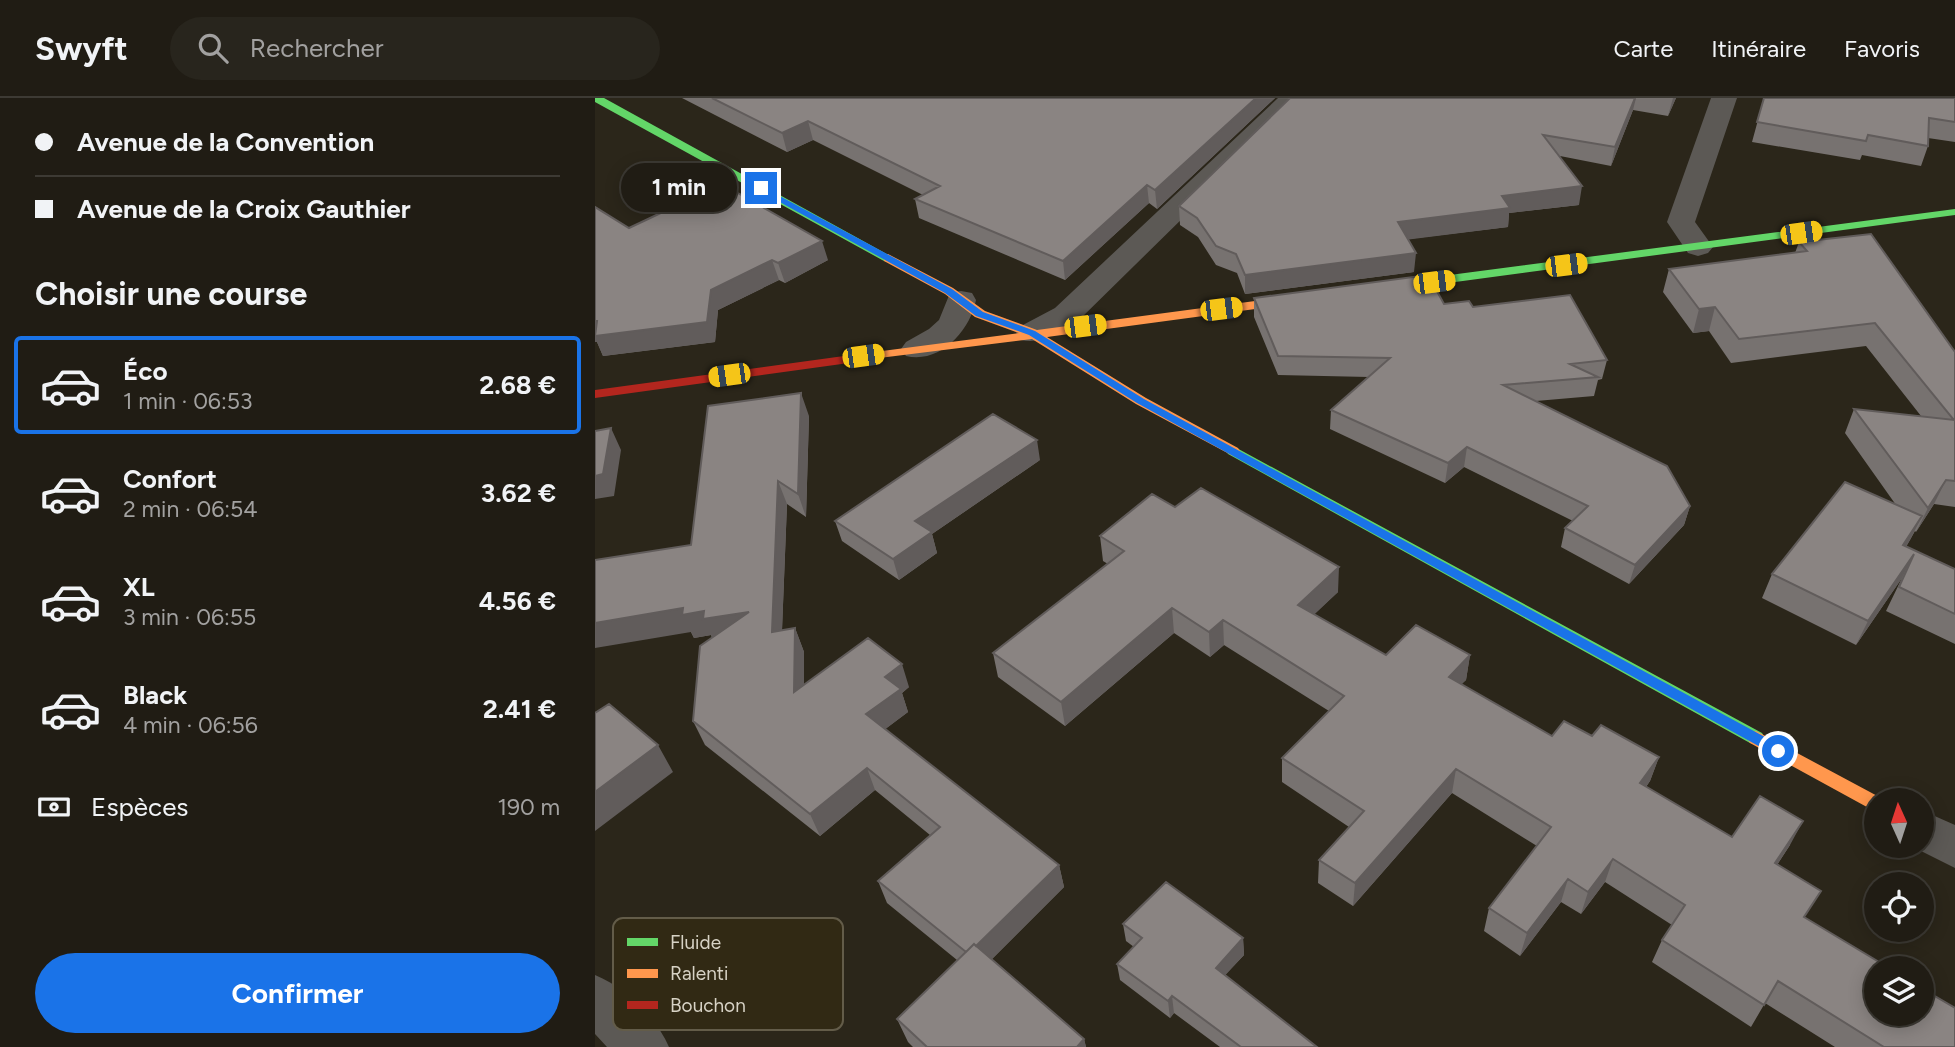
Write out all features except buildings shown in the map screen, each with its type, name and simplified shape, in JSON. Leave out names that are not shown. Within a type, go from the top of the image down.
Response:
[{"type":"street","points":[[596,98],[961,300],[980,314],[1032,333],[1141,401],[1864,797]]},
{"type":"street","points":[[1032,333],[1066,315],[1291,98]]},
{"type":"street","points":[[1698,247],[1681,222],[1724,98]]},
{"type":"street","points":[[1359,291],[1955,212]]},
{"type":"street","points":[[595,394],[1318,296]]},
{"type":"street","points":[[917,349],[940,338],[959,316],[961,300]]},
{"type":"street","points":[[1934,836],[1955,848]]},
{"type":"street","points":[[595,999],[613,1017]]},
{"type":"street","points":[[626,1030],[643,1047]]},
{"type":"traffic: fast","points":[[596,98],[888,258]]},
{"type":"traffic: fast","points":[[1381,288],[1955,212]]},
{"type":"traffic: fast","points":[[1233,451],[1756,738]]},
{"type":"traffic: slow","points":[[888,258],[949,291],[980,314],[1032,333],[1141,401],[1233,451]]},
{"type":"traffic: slow","points":[[844,360],[1307,298]]},
{"type":"traffic: slow","points":[[1756,738],[1864,797]]},
{"type":"traffic: jam","points":[[595,394],[844,360]]},
{"type":"route","points":[[761,188],[949,291],[980,314],[1032,333],[1141,401],[1778,751]]}]
